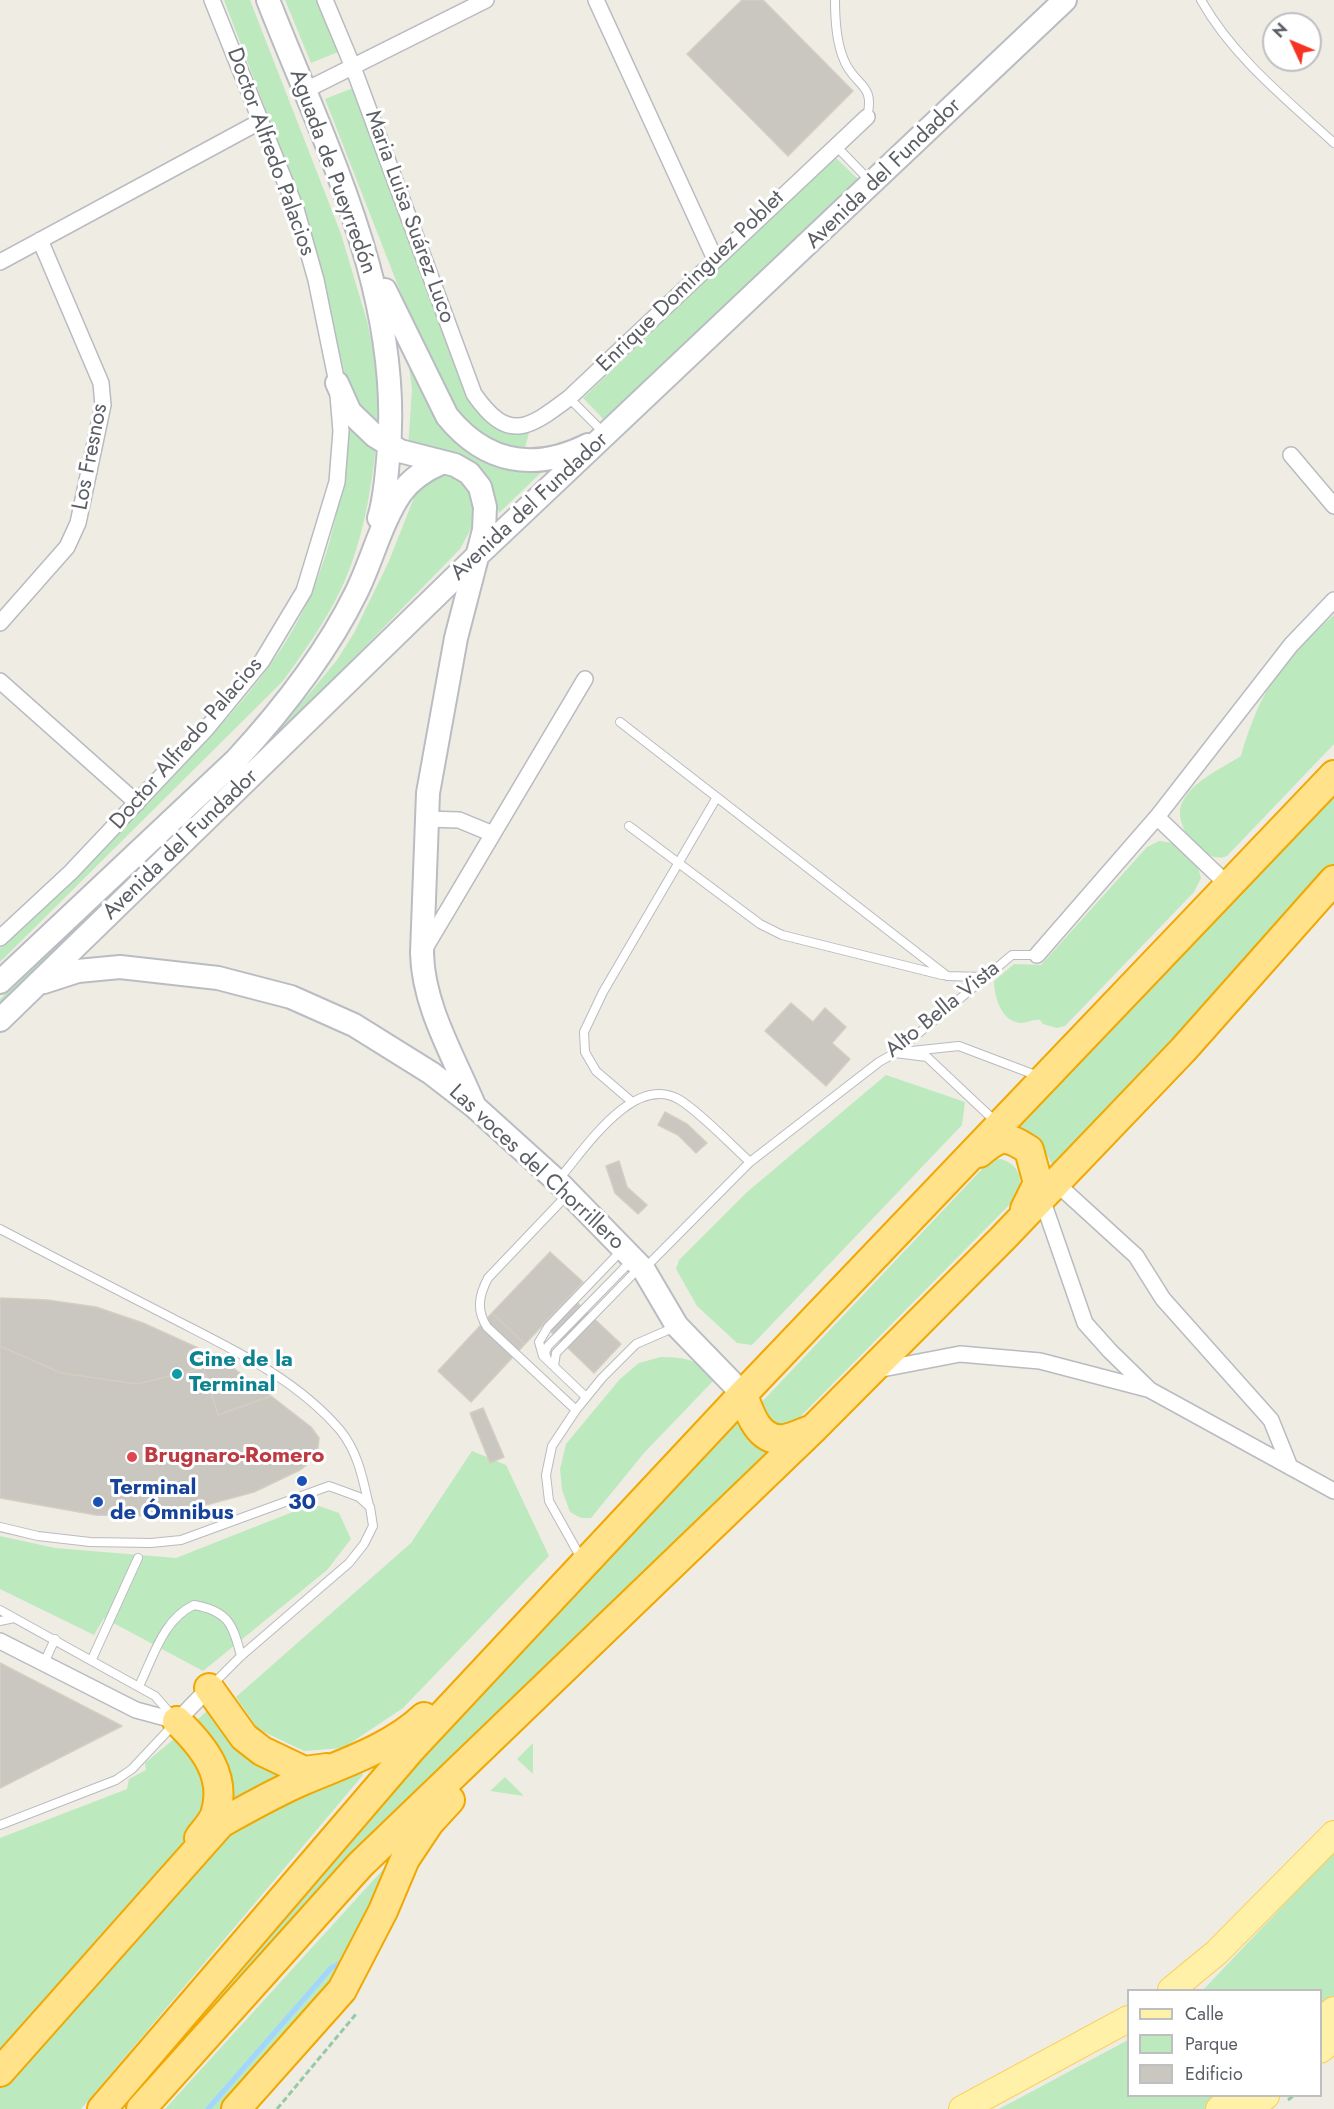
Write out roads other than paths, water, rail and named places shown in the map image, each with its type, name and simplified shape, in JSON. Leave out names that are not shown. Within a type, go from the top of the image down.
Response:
[{"type":"highway","points":[[102,2109],[404,1757],[548,1601],[958,1169],[1009,1134],[1044,1078],[1334,775]]},
{"type":"highway","points":[[141,2109],[360,1865],[872,1371],[1049,1191],[1183,1050],[1334,880]]},
{"type":"highway","points":[[1002,1239],[1028,1205],[1038,1183],[1031,1155],[1009,1134]]},
{"type":"highway","points":[[743,1394],[749,1417],[769,1435],[784,1439],[813,1429]]},
{"type":"highway","points":[[0,2072],[181,1865],[221,1823],[260,1800],[338,1767],[408,1732],[548,1601]]},
{"type":"highway","points":[[236,2109],[342,1990],[383,1911],[405,1859],[429,1822],[635,1601]]},
{"type":"highway","points":[[209,1688],[244,1737],[262,1751],[304,1771],[338,1767]]},
{"type":"highway","points":[[177,1721],[208,1754],[215,1770],[218,1791],[214,1815],[181,1865]]},
{"type":"main road","name":"Aguada de Pueyrredón","points":[[268,0],[362,240],[380,308],[388,358],[390,446],[384,502],[356,594]]},
{"type":"main road","name":"Avenida del Fundador","points":[[0,1020],[478,555],[1065,0]]},
{"type":"main road","points":[[362,240],[434,394],[461,433],[483,450],[525,460],[570,454],[606,435]]},
{"type":"main road","points":[[337,383],[350,412],[375,436],[390,446],[441,463],[455,465],[469,472],[480,487],[485,507],[478,555],[456,638],[425,819],[422,953],[422,970],[432,1008],[475,1107]]},
{"type":"main road","points":[[356,594],[400,494],[413,479],[441,463]]},
{"type":"main road","name":"Avenida del Fundador","points":[[0,982],[237,760],[293,693],[356,594]]},
{"type":"main road","name":"Las voces del Chorrillero","points":[[37,985],[78,971],[120,968],[218,978],[291,997],[354,1025],[431,1073],[475,1107],[563,1187],[635,1261],[677,1326],[743,1394]]},
{"type":"main road","points":[[1172,1989],[1216,1953],[1334,1834]]},
{"type":"main road","points":[[1322,2019],[1334,2010]]},
{"type":"main road","points":[[962,2109],[1127,2020]]},
{"type":"main road","points":[[1322,2048],[1334,2039]]},
{"type":"main road","points":[[1219,2109],[1233,2097]]},
{"type":"main road","points":[[1249,2109],[1265,2097]]},
{"type":"street","name":"Doctor Alfredo Palacios","points":[[0,938],[71,872],[137,803],[207,728],[262,661],[304,591],[337,482],[341,431],[337,383],[316,280],[296,209],[212,0]]},
{"type":"street","name":"Maria Luisa Suárez Luco","points":[[325,0],[353,67],[474,394],[486,411],[506,425]]},
{"type":"street","points":[[304,91],[486,0]]},
{"type":"street","points":[[596,0],[715,259]]},
{"type":"street","name":"Enrique Dominguez Poblet","points":[[506,425],[528,426],[569,398],[867,117]]},
{"type":"street","points":[[0,262],[261,121]]},
{"type":"street","name":"Los Fresnos","points":[[0,623],[67,546],[78,523],[103,405],[102,382],[40,240]]},
{"type":"street","points":[[1290,455],[1334,506]]},
{"type":"street","name":"Alto Bella Vista","points":[[1037,955],[1157,817],[1291,645],[1334,600]]},
{"type":"street","points":[[422,953],[585,679]]},
{"type":"street","points":[[0,681],[137,803]]},
{"type":"street","points":[[1157,817],[1228,885]]},
{"type":"street","points":[[425,819],[459,820],[493,834]]},
{"type":"street","points":[[1049,1191],[1085,1323],[1150,1390]]},
{"type":"street","points":[[1049,1191],[1136,1256],[1163,1299],[1271,1420],[1290,1467]]},
{"type":"street","points":[[872,1371],[960,1354],[1040,1361],[1150,1390],[1334,1491]]},
{"type":"street","points":[[0,1641],[136,1710],[177,1721],[209,1688]]},
{"type":"lane","points":[[835,0],[835,23],[844,61],[853,75],[867,88],[871,101],[867,117]]},
{"type":"lane","points":[[1201,0],[1213,21],[1241,56],[1334,143]]},
{"type":"lane","points":[[835,145],[873,184]]},
{"type":"lane","points":[[569,398],[606,435]]},
{"type":"lane","points":[[620,722],[946,976]]},
{"type":"lane","points":[[631,1101],[596,1071],[585,1052],[584,1032],[603,992],[717,797]]},
{"type":"lane","points":[[629,826],[760,924],[782,935],[946,976],[983,977]]},
{"type":"lane","name":"Alto Bella Vista","points":[[635,1261],[750,1162],[879,1062],[895,1053],[983,977],[1012,955],[1037,955]]},
{"type":"lane","points":[[895,1053],[959,1046],[1044,1078]]},
{"type":"lane","points":[[895,1053],[927,1057],[1009,1134]]},
{"type":"lane","points":[[576,1410],[486,1327],[481,1319],[479,1306],[480,1293],[488,1278],[631,1101],[644,1096],[663,1094],[680,1100],[750,1162]]},
{"type":"lane","points":[[0,1229],[243,1355],[287,1383],[316,1405],[341,1432],[359,1464],[370,1507],[372,1526],[364,1544],[349,1563],[241,1656],[209,1688]]},
{"type":"lane","points":[[586,1397],[547,1360],[540,1349],[542,1335],[635,1261]]},
{"type":"lane","points":[[547,1360],[545,1353],[548,1346],[635,1261]]},
{"type":"lane","points":[[554,1366],[556,1353],[635,1261]]},
{"type":"lane","points":[[584,1564],[549,1501],[546,1475],[552,1446],[586,1397],[636,1344],[677,1326]]},
{"type":"lane","points":[[0,1527],[38,1536],[90,1542],[151,1544],[181,1540],[329,1486],[359,1497],[370,1507]]},
{"type":"lane","points":[[92,1659],[138,1558]]},
{"type":"lane","points":[[139,1686],[170,1622],[181,1611],[194,1605],[222,1615],[233,1627],[241,1656]]},
{"type":"lane","points":[[0,1610],[139,1686],[167,1706],[177,1721],[132,1769],[116,1780],[0,1825]]},
{"type":"lane","points":[[0,1621],[14,1618]]},
{"type":"lane","points":[[44,1663],[55,1640]]},
{"type":"waterway","points":[[208,2109],[331,1968],[344,1961]]},
{"type":"place","name":"Cine de la Terminal","points":[[177,1374]]},
{"type":"place","name":"Brugnaro-Romero","points":[[132,1457]]},
{"type":"place","name":"30","points":[[302,1481]]},
{"type":"place","name":"Terminal de Ómnibus","points":[[98,1502]]}]
